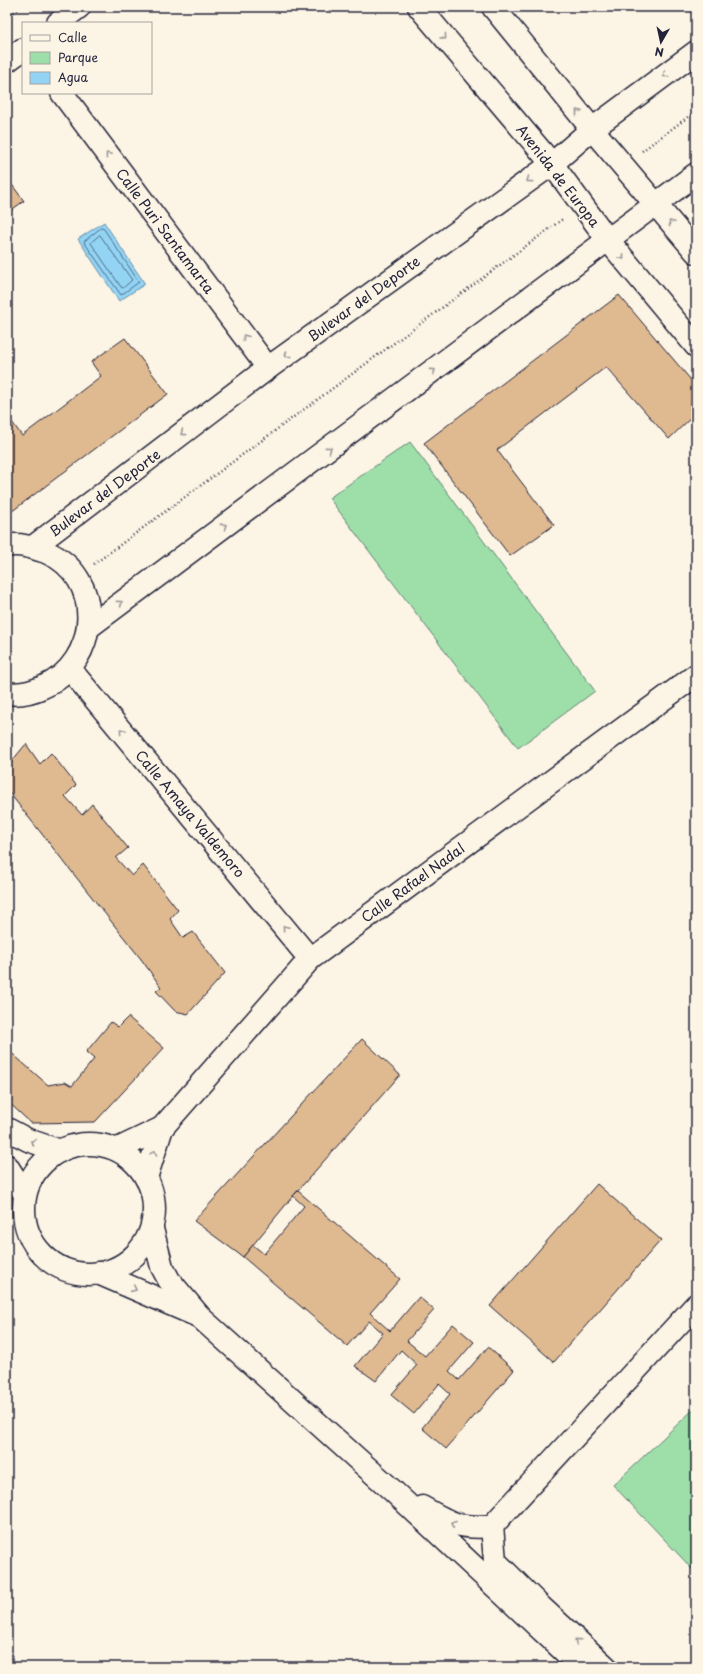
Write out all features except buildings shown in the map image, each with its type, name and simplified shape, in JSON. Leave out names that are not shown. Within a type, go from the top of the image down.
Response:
[{"type":"street","points":[[59,22],[79,7]]},
{"type":"street","name":"Avenida de Europa","points":[[419,7],[552,164],[608,240],[696,346]]},
{"type":"street","points":[[493,7],[592,129],[696,252]]},
{"type":"street","points":[[7,61],[22,50]]},
{"type":"street","name":"Bulevar del Deporte","points":[[33,547],[268,368],[552,164],[592,129],[696,52]]},
{"type":"street","name":"Calle Puri Santamarta","points":[[63,94],[268,368]]},
{"type":"street","points":[[89,627],[608,240],[655,203],[696,174]]},
{"type":"street","points":[[7,546],[33,547],[53,555],[69,569],[81,586],[88,606],[89,627],[83,649],[70,669],[54,683],[34,691],[9,695]]},
{"type":"street","name":"Calle Amaya Valdemoro","points":[[70,669],[310,958]]},
{"type":"street","name":"Calle Rafael Nadal","points":[[146,1178],[162,1128],[310,958],[696,675]]},
{"type":"street","name":"Calle Rafael Nadal","points":[[118,1149],[162,1128]]},
{"type":"street","points":[[7,1129],[28,1140],[60,1151]]},
{"type":"street","points":[[82,1144],[101,1145],[118,1149],[134,1161],[151,1186],[154,1199],[154,1212],[152,1229],[144,1246],[131,1259],[116,1268],[98,1273],[77,1272],[57,1265],[40,1252],[29,1234],[23,1214],[24,1193],[32,1174],[60,1151],[82,1144]]},
{"type":"street","points":[[7,1166],[24,1193]]},
{"type":"street","points":[[152,1229],[162,1268],[169,1280],[202,1318],[393,1491],[581,1667]]},
{"type":"street","points":[[98,1273],[202,1318]]},
{"type":"street","points":[[393,1491],[446,1521],[460,1526],[492,1526],[696,1304]]},
{"type":"street","points":[[492,1526],[495,1561],[540,1606],[606,1667]]},
{"type":"path","points":[[7,18],[21,7]]},
{"type":"path","points":[[642,151],[696,111]]},
{"type":"path","points":[[93,565],[567,215]]},
{"type":"green space","points":[[410,442],[595,691],[518,748],[329,498]]},
{"type":"green space","points":[[696,1407],[696,1573],[613,1485]]},
{"type":"water","points":[[104,222],[145,284],[119,301],[78,239]]}]
